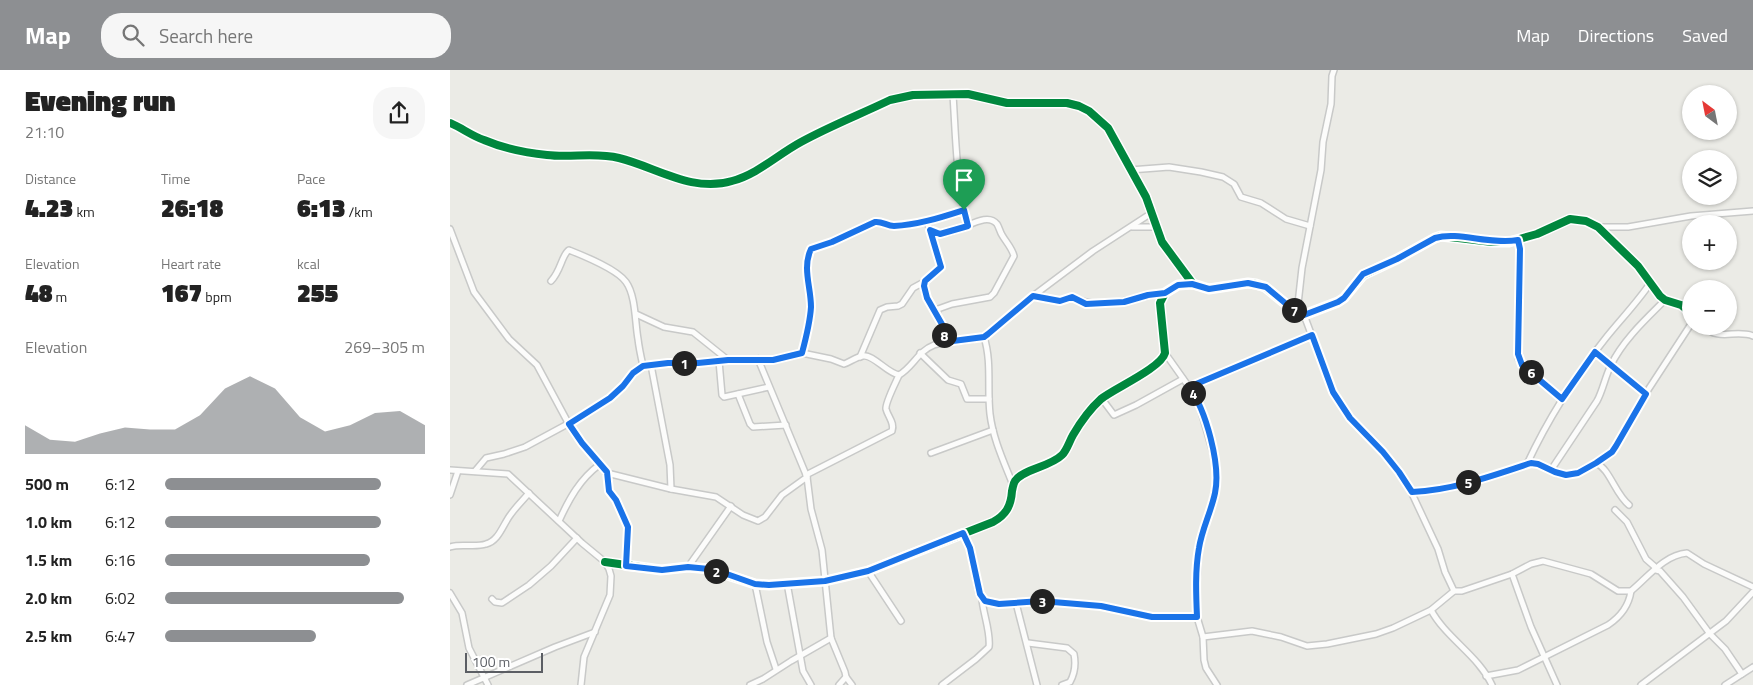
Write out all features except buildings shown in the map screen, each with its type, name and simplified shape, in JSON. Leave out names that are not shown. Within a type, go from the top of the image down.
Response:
[{"type":"street","points":[[1297,313],[1302,268],[1321,170],[1323,142],[1331,104],[1334,70]]},
{"type":"street","points":[[450,123],[484,140],[532,153],[561,156],[602,155],[627,160],[694,183],[713,184],[730,182],[749,176],[801,142],[890,100],[913,95],[968,94],[1007,103],[1067,102],[1079,106],[1097,117],[1108,128],[1153,212],[1165,247],[1192,284]]},
{"type":"street","points":[[953,95],[957,166],[968,226]]},
{"type":"street","points":[[1130,170],[1176,168],[1223,177],[1234,184],[1241,197],[1261,203],[1286,219],[1310,226]]},
{"type":"street","points":[[802,353],[808,332],[811,307],[806,273],[811,249],[839,239],[875,222],[895,226],[927,221],[964,210]]},
{"type":"street","points":[[1598,227],[1628,227],[1691,216],[1753,211]]},
{"type":"street","points":[[450,229],[474,292],[509,339],[537,365],[569,424],[599,465],[613,476],[716,497],[748,518],[760,521],[769,513],[775,502],[782,495],[807,476],[892,431],[893,426],[886,410],[886,404],[894,390],[899,375],[920,353],[927,348],[945,342],[984,337],[996,329],[1033,296],[1093,251],[1153,212]]},
{"type":"street","points":[[1033,296],[1060,301],[1072,297],[1091,304],[1124,302],[1148,295],[1165,293],[1178,285],[1192,284],[1209,289],[1248,283],[1266,287],[1297,313],[1304,315],[1338,302],[1344,298],[1363,274],[1397,259],[1435,238],[1441,236],[1459,237],[1492,242],[1518,240],[1537,234],[1570,219],[1586,221],[1598,227],[1638,266],[1660,296],[1665,300],[1682,306]]},
{"type":"street","points":[[930,230],[940,234],[968,226],[978,220],[992,220],[1013,252],[1013,258],[990,297],[945,306],[938,309],[937,316]]},
{"type":"street","points":[[860,357],[880,310],[902,304],[913,288],[925,282],[941,267],[927,221]]},
{"type":"street","points":[[1132,227],[1157,227]]},
{"type":"street","points":[[1518,240],[1520,249],[1518,358],[1528,371],[1562,399]]},
{"type":"street","points":[[552,281],[559,273],[566,251],[571,251],[621,276],[628,284],[636,314],[643,366]]},
{"type":"street","points":[[925,282],[927,298],[943,326],[945,342]]},
{"type":"street","points":[[1527,464],[1562,399],[1595,352],[1651,282]]},
{"type":"street","points":[[1165,293],[1160,303],[1165,353],[1194,394],[1214,454],[1215,492],[1198,548],[1197,617],[1203,637],[1206,668],[1217,685]]},
{"type":"street","points":[[1551,470],[1597,401],[1603,390],[1610,366],[1633,334],[1665,300]]},
{"type":"street","points":[[636,314],[664,327],[693,332],[728,360]]},
{"type":"street","points":[[1304,315],[1333,392],[1350,418],[1383,452],[1412,492],[1438,549],[1447,577],[1454,591]]},
{"type":"street","points":[[1737,334],[1753,336]]},
{"type":"street","points":[[1189,387],[1312,335]]},
{"type":"street","points":[[1412,492],[1431,491],[1456,486],[1527,464],[1538,464],[1561,474],[1570,475],[1596,463],[1612,452],[1684,335]]},
{"type":"street","points":[[605,562],[662,570],[688,567],[724,573],[755,584],[769,585],[825,581],[868,571],[1002,517],[1012,502],[1013,485],[993,430],[989,399],[989,355],[984,337]]},
{"type":"street","points":[[1595,352],[1646,394]]},
{"type":"street","points":[[474,471],[486,458],[525,447],[569,424],[610,398],[633,373],[643,366],[651,364],[773,360],[802,353],[831,359],[844,364],[860,357],[871,357],[889,371],[899,375]]},
{"type":"street","points":[[920,353],[948,380],[961,384],[967,399],[989,399]]},
{"type":"street","points":[[1013,485],[1018,477],[1047,465],[1062,455],[1085,417],[1102,399],[1154,366],[1164,357],[1165,353]]},
{"type":"street","points":[[758,359],[807,476],[811,509],[822,550],[831,638],[846,677],[852,685]]},
{"type":"street","points":[[719,361],[722,395],[726,397],[769,387]]},
{"type":"street","points":[[651,364],[672,479],[672,489]]},
{"type":"street","points":[[1102,399],[1114,415],[1136,406],[1183,379]]},
{"type":"street","points":[[738,394],[752,426],[786,425]]},
{"type":"street","points":[[931,453],[993,430]]},
{"type":"street","points":[[1596,463],[1603,467],[1620,497],[1629,505]]},
{"type":"street","points":[[559,521],[578,485],[599,465]]},
{"type":"street","points":[[450,470],[508,474],[605,562],[611,576],[612,587],[584,656],[581,685]]},
{"type":"street","points":[[450,495],[458,471]]},
{"type":"street","points":[[607,472],[609,491],[616,500],[628,527],[626,566]]},
{"type":"street","points":[[450,547],[459,545],[476,546],[489,543],[497,536],[510,514],[529,493]]},
{"type":"street","points":[[688,567],[731,506]]},
{"type":"street","points":[[1615,510],[1627,522],[1646,560],[1656,570],[1660,571],[1684,596],[1710,634],[1725,648],[1742,674]]},
{"type":"street","points":[[942,685],[989,647],[982,598],[970,548],[963,533]]},
{"type":"street","points":[[492,600],[502,603],[529,585],[551,566],[577,538]]},
{"type":"street","points":[[1486,676],[1518,670],[1588,636],[1614,621],[1628,603],[1631,591],[1670,558],[1687,553],[1704,564],[1753,587]]},
{"type":"street","points":[[1203,637],[1252,631],[1312,646],[1376,634],[1431,610],[1454,591],[1462,591],[1543,561],[1591,574],[1618,591],[1631,591]]},
{"type":"street","points":[[868,571],[901,622]]},
{"type":"street","points":[[1512,574],[1531,627],[1557,685]]},
{"type":"street","points":[[787,583],[793,622],[802,655],[803,671],[811,685]]},
{"type":"street","points":[[755,584],[767,642],[776,669]]},
{"type":"street","points":[[1641,685],[1726,621],[1753,592]]},
{"type":"street","points":[[450,594],[462,613],[469,648],[488,685]]},
{"type":"street","points":[[982,598],[985,601],[999,604],[1041,601],[1101,606],[1152,617],[1197,617]]},
{"type":"street","points":[[450,604],[456,602]]},
{"type":"street","points":[[1016,603],[1028,643],[1037,685]]},
{"type":"street","points":[[1431,610],[1443,628],[1492,685]]},
{"type":"street","points":[[467,685],[545,651],[595,632]]},
{"type":"street","points":[[754,684],[776,669],[831,638]]},
{"type":"street","points":[[1028,643],[1067,648],[1074,654],[1075,662],[1072,679],[1070,682],[1062,685]]},
{"type":"street","points":[[1726,685],[1753,667]]},
{"type":"street","points":[[839,685],[846,677]]},
{"type":"cycle path","points":[[450,123],[480,138],[515,150],[556,156],[610,156],[688,181],[717,184],[750,174],[812,136],[890,100],[913,95],[968,94],[1007,103],[1067,103],[1089,111],[1108,128],[1146,197],[1162,242],[1193,284]]},
{"type":"cycle path","points":[[605,562],[661,570],[688,567],[709,569],[755,584],[769,585],[825,581],[868,571],[993,522],[1007,510],[1014,483],[1019,477],[1062,455],[1079,426],[1101,399],[1147,371],[1162,359],[1165,353],[1160,303],[1165,293],[1178,285],[1193,284],[1209,289],[1248,283],[1256,284],[1265,287],[1297,313],[1304,315],[1338,302],[1344,298],[1363,275],[1435,238],[1441,236],[1509,242],[1537,234],[1570,219],[1586,221],[1598,227],[1638,266],[1660,296],[1665,300],[1682,306]]},
{"type":"route","points":[[964,210],[968,226],[940,234],[930,230],[941,267],[925,281],[924,286],[927,298],[943,326],[945,342],[984,337],[996,329],[1033,296],[1060,301],[1072,297],[1086,304],[1124,302],[1148,295],[1165,293],[1178,285],[1186,284],[1209,289],[1248,283],[1256,284],[1266,287],[1297,313],[1304,315],[1338,302],[1352,290],[1363,274],[1397,259],[1435,238],[1441,236],[1459,237],[1492,242],[1518,240],[1520,249],[1518,358],[1522,365],[1562,399],[1595,352],[1646,394],[1612,452],[1596,463],[1583,468],[1578,473],[1570,475],[1561,474],[1531,463],[1456,486],[1431,491],[1412,492],[1383,452],[1350,418],[1333,392],[1312,335],[1189,387],[1201,411],[1214,454],[1217,483],[1198,548],[1197,617],[1152,617],[1101,606],[1071,603],[1041,601],[999,604],[985,601],[980,594],[970,548],[963,533],[905,558],[868,571],[825,581],[769,585],[755,584],[709,569],[688,567],[662,570],[626,566],[628,527],[616,500],[609,491],[607,472],[599,465],[569,424],[610,398],[636,370],[643,366],[728,360],[773,360],[788,358],[802,353],[808,332],[811,307],[806,273],[808,257],[813,247],[832,242],[875,222],[883,222],[895,226],[927,221],[964,210]]}]
